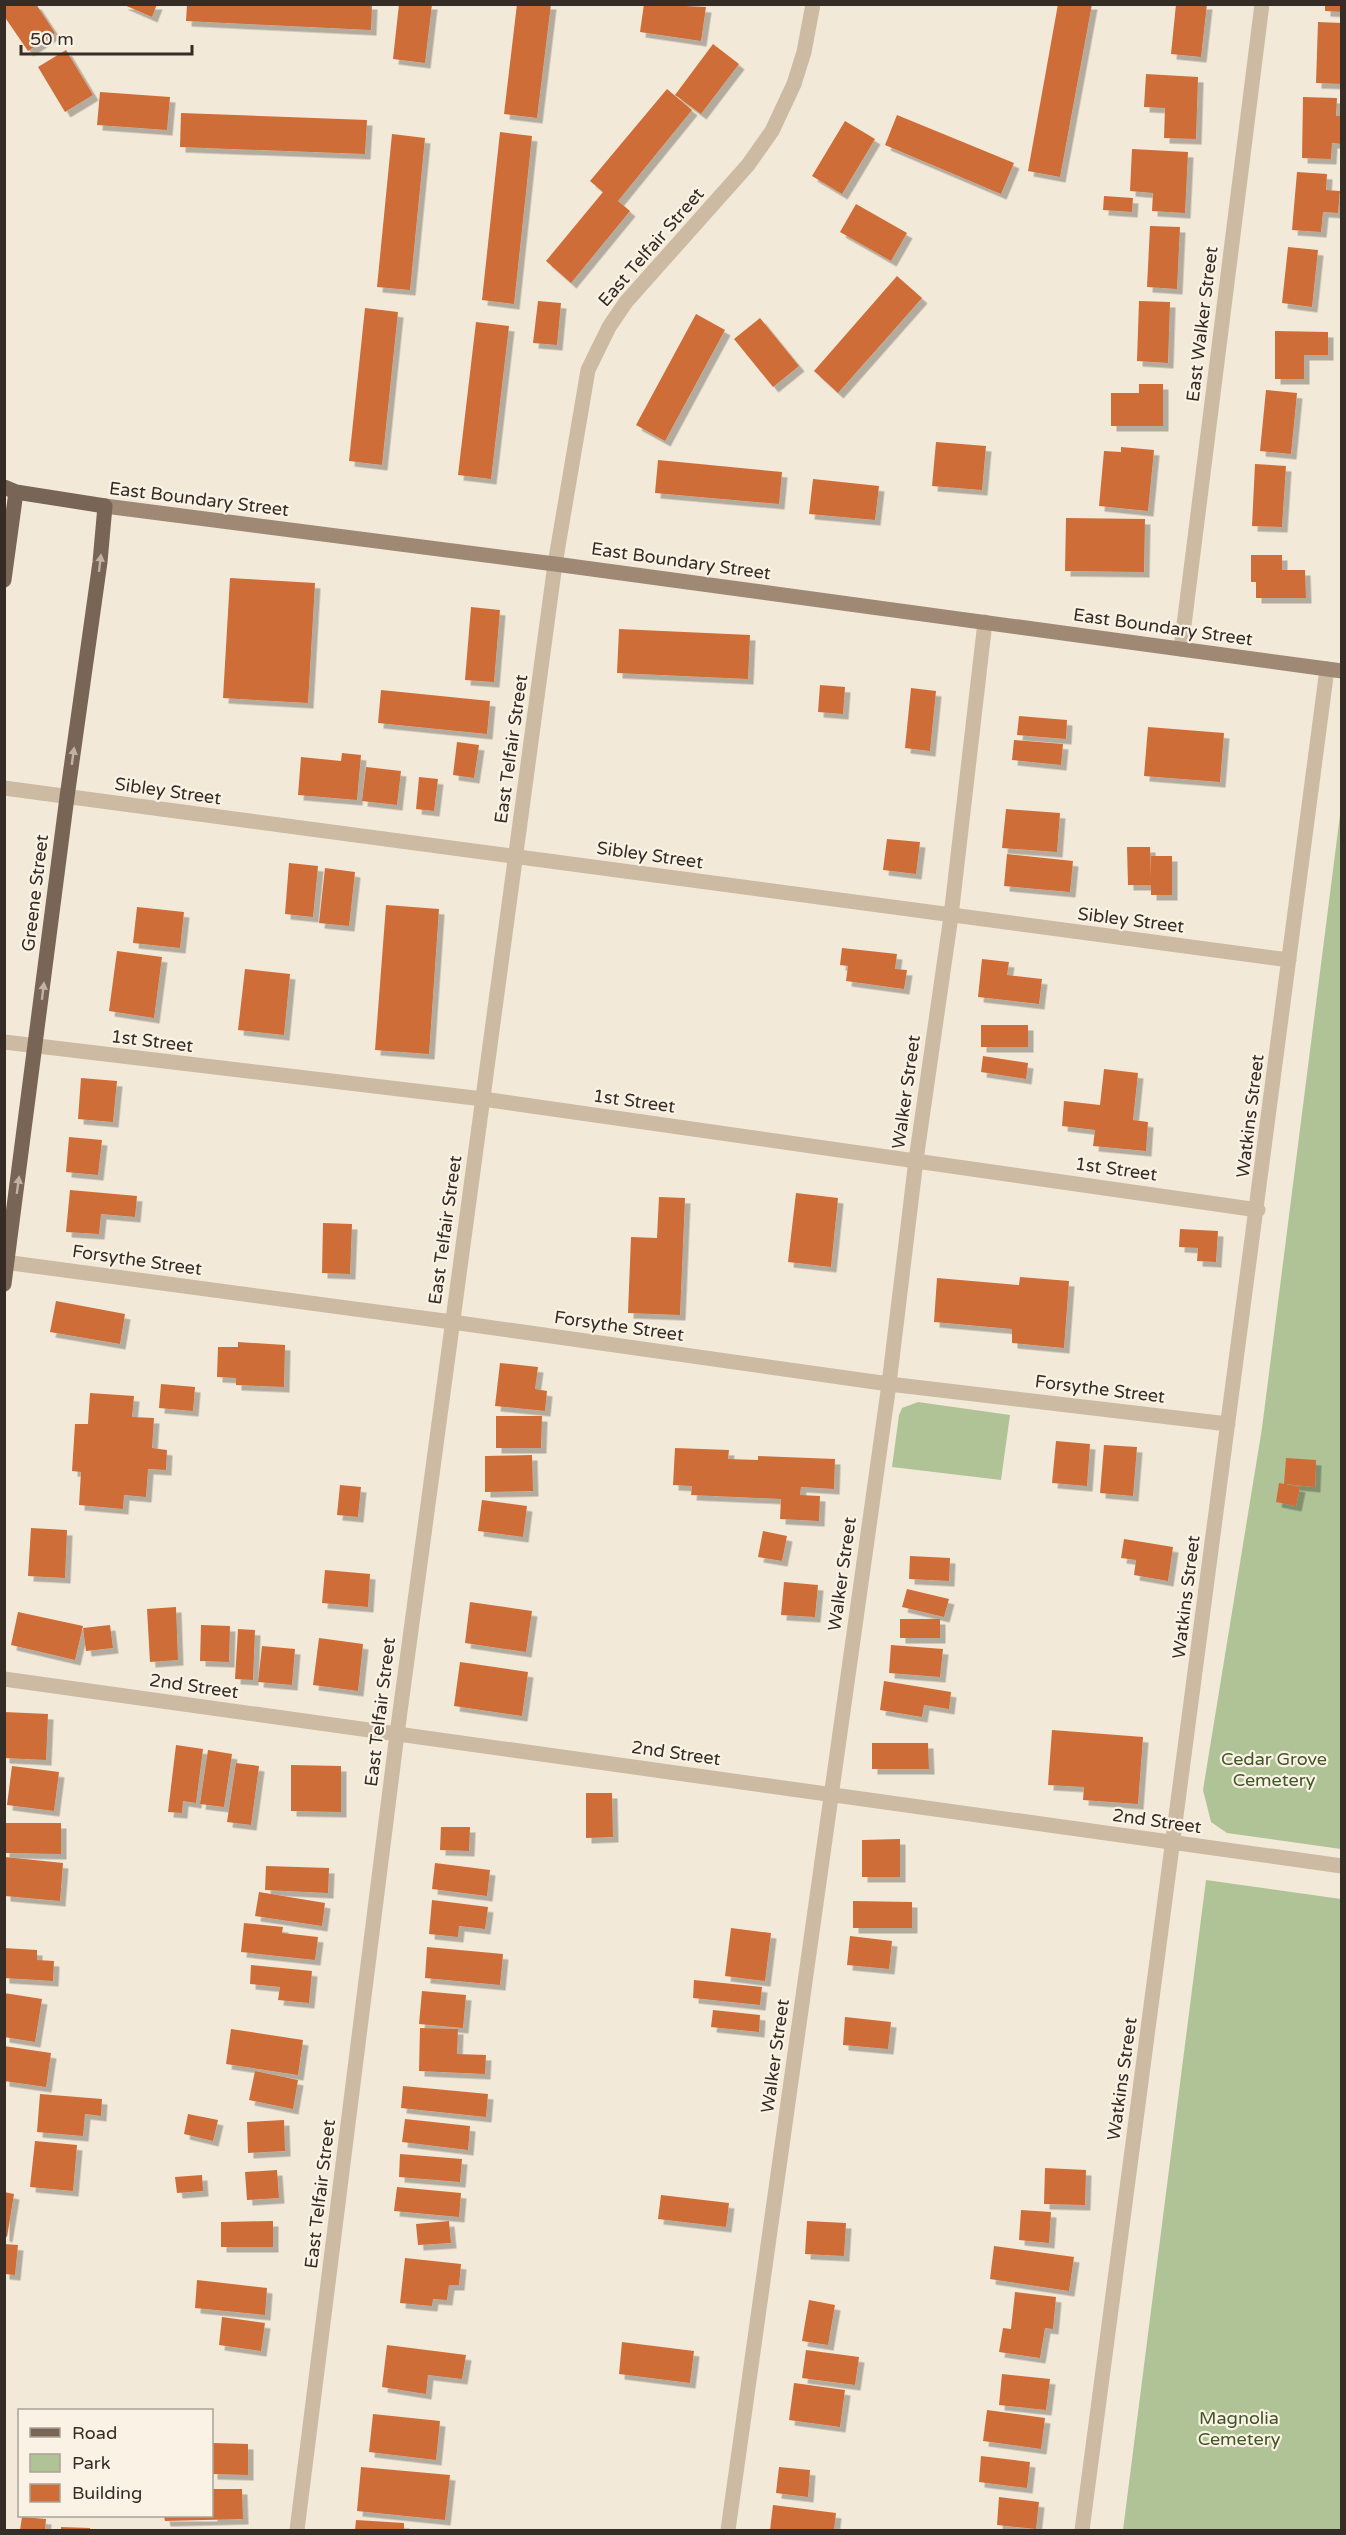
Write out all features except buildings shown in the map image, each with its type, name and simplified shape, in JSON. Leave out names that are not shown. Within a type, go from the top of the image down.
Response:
[{"type":"main road","name":"East Boundary Street","points":[[8,491],[105,506],[555,564],[1334,670]]},
{"type":"main road","points":[[4,580],[8,491]]},
{"type":"main road","name":"Greene Street","points":[[4,1284],[100,562],[105,506]]},
{"type":"street","name":"East Telfair Street","points":[[297,2530],[397,1734],[452,1322],[555,564],[588,370],[609,327],[626,303],[748,165],[772,131],[794,84],[804,52],[813,4]]},
{"type":"street","name":"East Walker Street","points":[[1181,649],[1262,4]]},
{"type":"street","name":"Walker Street","points":[[728,2530],[888,1384],[916,1160],[951,916],[985,622]]},
{"type":"street","name":"Watkins Street","points":[[1082,2530],[1258,1210],[1289,960],[1334,670]]},
{"type":"street","name":"Sibley Street","points":[[4,788],[1289,960]]},
{"type":"street","name":"1st Street","points":[[4,1042],[483,1099],[1258,1210]]},
{"type":"street","name":"Forsythe Street","points":[[6,1262],[888,1384],[1228,1424]]},
{"type":"street","name":"2nd Street","points":[[4,1679],[1341,1866]]},
{"type":"green space","name":"Cedar Grove Cemetery","points":[[1341,807],[1341,1849],[1227,1833],[1211,1822],[1203,1790],[1262,1428]]},
{"type":"green space","points":[[918,1402],[1010,1415],[1001,1480],[892,1467],[899,1415],[902,1408]]},
{"type":"green space","name":"Magnolia Cemetery","points":[[1206,1880],[1341,1899],[1341,2530],[1123,2530]]}]
